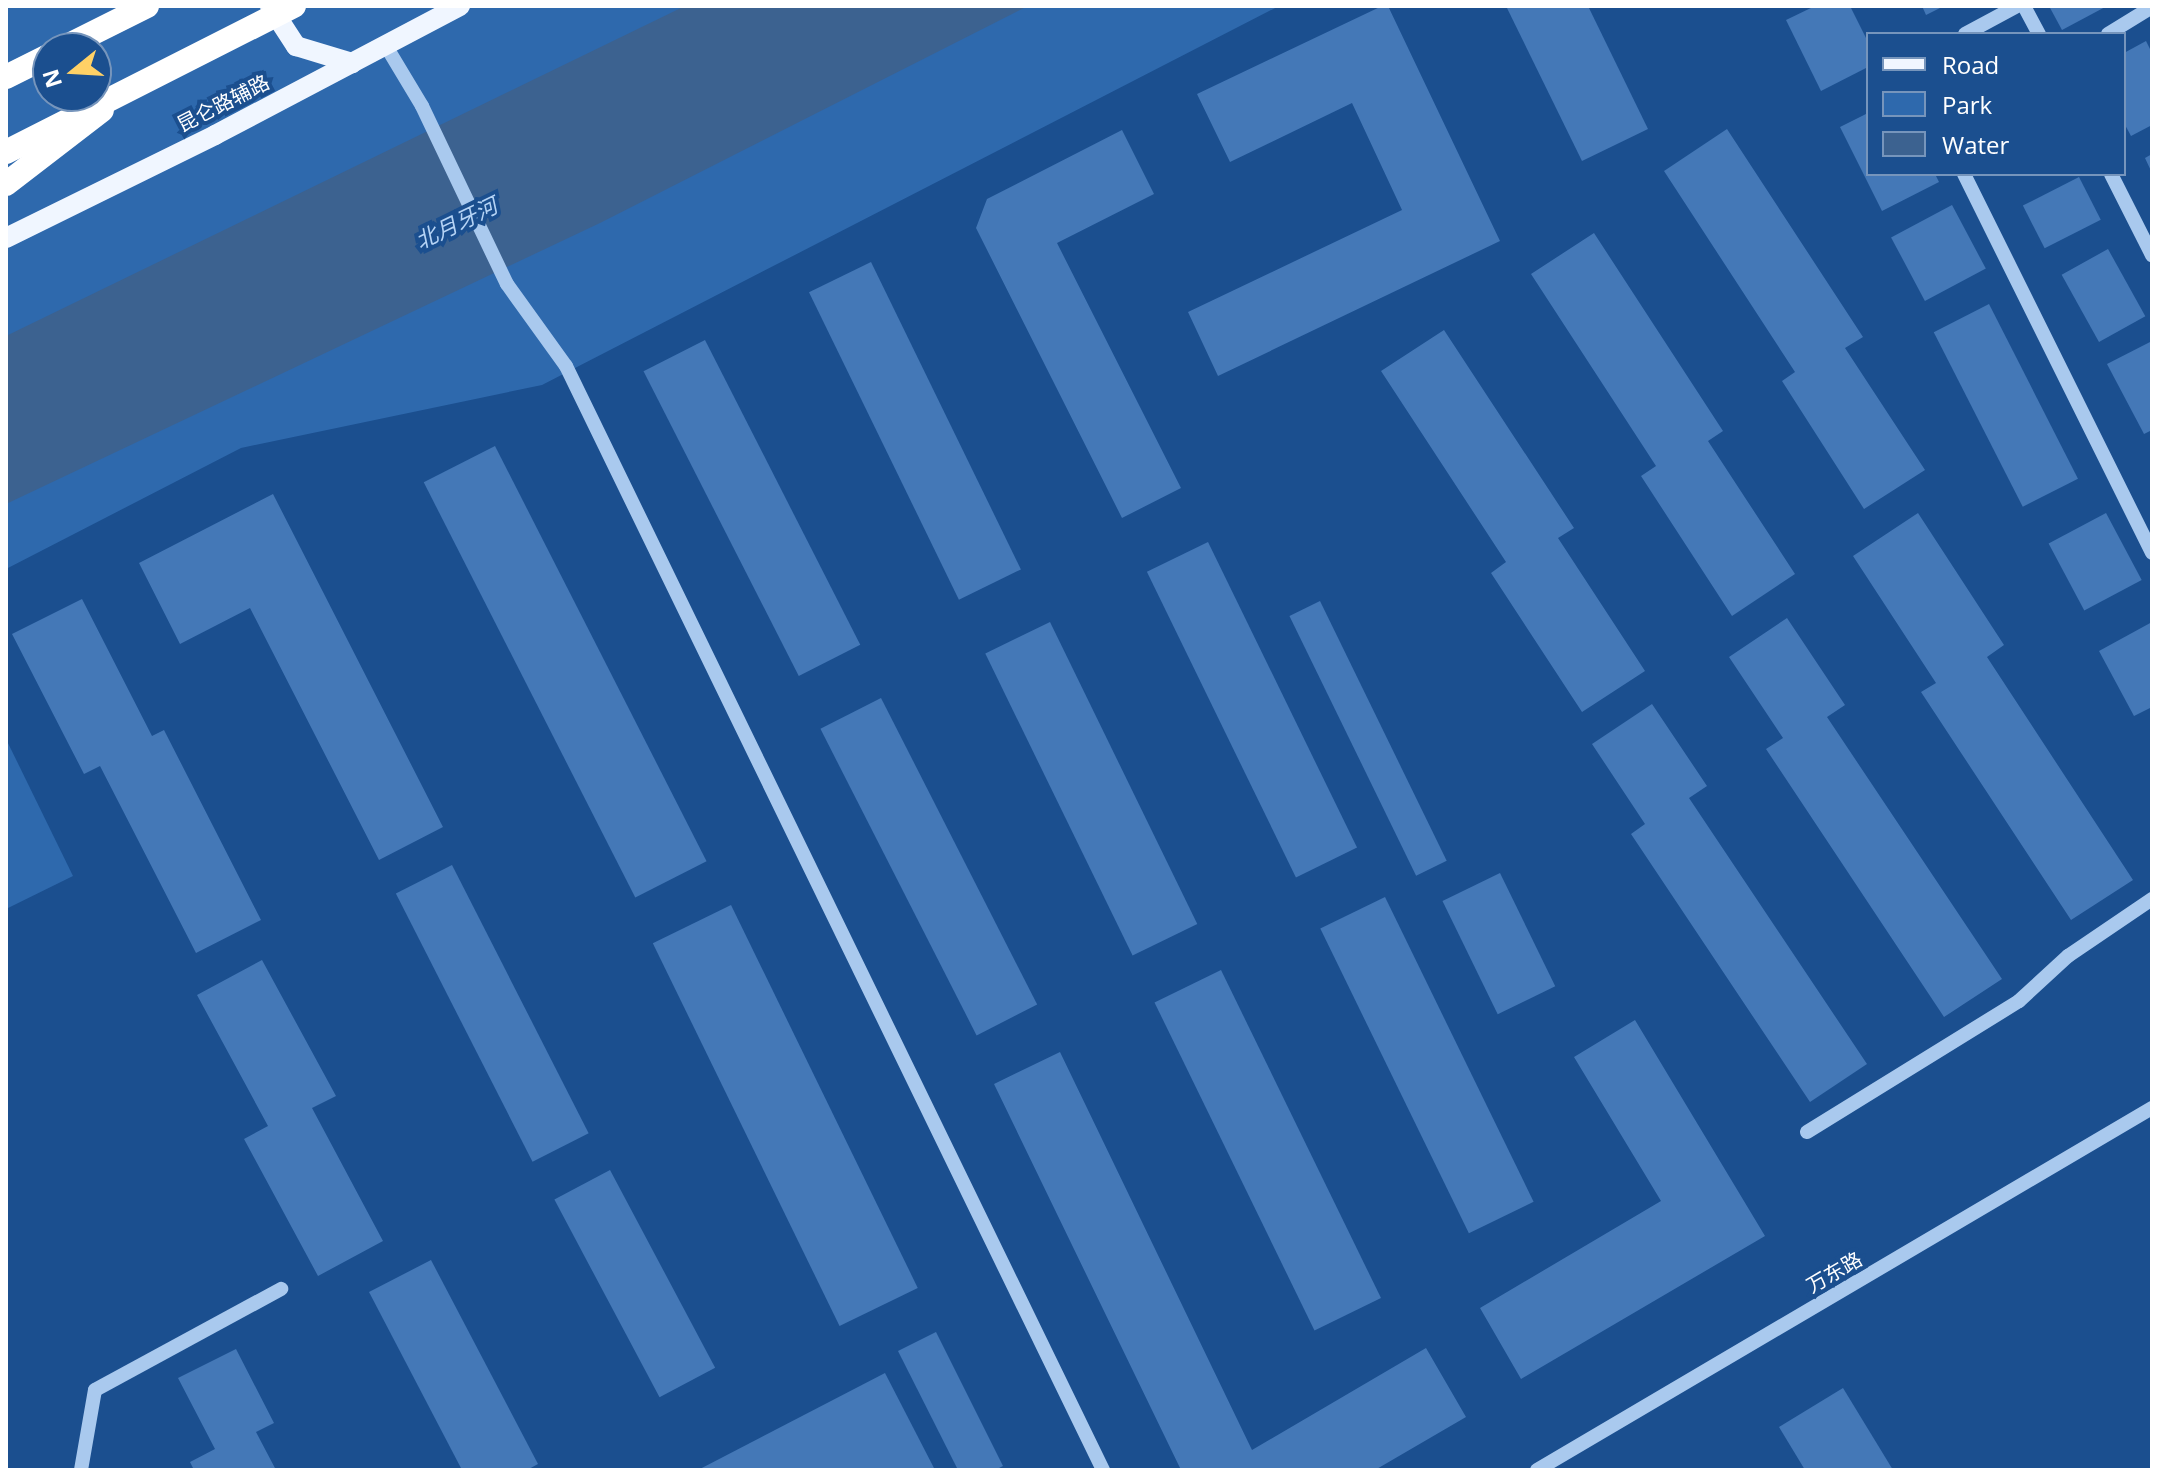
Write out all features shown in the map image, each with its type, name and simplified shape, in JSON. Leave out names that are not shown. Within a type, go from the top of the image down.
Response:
[{"type":"highway","points":[[95,32],[147,6]]},
{"type":"highway","points":[[6,152],[294,6]]},
{"type":"highway","points":[[6,77],[32,64]]},
{"type":"highway","points":[[6,184],[120,96]]},
{"type":"main road","points":[[270,6],[296,46],[352,63]]},
{"type":"main road","name":"昆仑路辅路","points":[[6,238],[460,6]]},
{"type":"street","points":[[1969,32],[2017,6]]},
{"type":"street","points":[[2024,6],[2038,32]]},
{"type":"street","points":[[2111,32],[2152,7]]},
{"type":"street","points":[[386,46],[422,106],[507,284],[566,366],[1103,1470]]},
{"type":"street","points":[[1965,176],[2152,553]]},
{"type":"street","points":[[2112,176],[2152,255]]},
{"type":"street","points":[[1807,1132],[2019,1001],[2068,956],[2152,899]]},
{"type":"street","name":"万东路","points":[[1537,1470],[2152,1108]]},
{"type":"street","points":[[81,1470],[95,1390],[281,1289]]},
{"type":"green space","points":[[6,6],[1279,6],[542,385],[241,448],[6,569]]},
{"type":"green space","points":[[6,739],[73,876],[6,909]]},
{"type":"water","name":"北月牙河","points":[[685,6],[1028,6],[600,223],[6,504],[6,336]]},
{"type":"building","points":[[1382,6],[1388,6],[1500,241],[1218,376],[1188,312],[1402,210],[1352,103],[1230,162],[1197,94]]},
{"type":"building","points":[[1506,6],[1588,6],[1648,129],[1582,161]]},
{"type":"building","points":[[1815,6],[1850,6],[1866,38],[1866,68],[1821,91],[1786,20]]},
{"type":"building","points":[[1922,6],[1944,6],[1926,15]]},
{"type":"building","points":[[2049,6],[2107,6],[2062,30]]},
{"type":"building","points":[[2146,41],[2152,53],[2152,125],[2131,136],[2126,127],[2126,52]]},
{"type":"building","points":[[1866,114],[1866,176],[1936,176],[1939,182],[1882,211],[1840,127]]},
{"type":"building","points":[[1727,129],[1863,337],[1845,348],[1925,470],[1864,509],[1782,381],[1795,372],[1664,171]]},
{"type":"building","points":[[1122,130],[1154,194],[1057,243],[1181,488],[1122,518],[976,228],[987,199]]},
{"type":"building","points":[[2152,154],[2152,173],[2145,158]]},
{"type":"building","points":[[2079,177],[2101,220],[2045,248],[2023,206]]},
{"type":"building","points":[[1952,205],[1986,269],[1925,301],[1891,237]]},
{"type":"building","points":[[1594,233],[1723,431],[1708,441],[1795,574],[1732,616],[1641,476],[1656,466],[1531,274]]},
{"type":"building","points":[[2108,249],[2145,316],[2099,342],[2062,275]]},
{"type":"building","points":[[871,262],[1021,569],[959,600],[809,292]]},
{"type":"building","points":[[1989,304],[2078,479],[2023,507],[1934,332]]},
{"type":"building","points":[[1444,330],[1574,528],[1558,538],[1645,671],[1582,712],[1491,573],[1506,562],[1381,371]]},
{"type":"building","points":[[705,340],[860,645],[799,676],[644,371]]},
{"type":"building","points":[[2152,341],[2152,430],[2144,434],[2107,364]]},
{"type":"building","points":[[495,446],[707,861],[635,898],[424,482]]},
{"type":"building","points":[[273,494],[443,827],[379,860],[250,608],[180,644],[139,563]]},
{"type":"building","points":[[1918,513],[2004,645],[1987,657],[2133,880],[2071,920],[1921,692],[1936,683],[1853,556]]},
{"type":"building","points":[[2106,513],[2142,580],[2084,611],[2049,544]]},
{"type":"building","points":[[1208,542],[1357,848],[1296,877],[1147,572]]},
{"type":"building","points":[[82,599],[152,736],[164,730],[261,920],[196,953],[100,766],[84,774],[12,634]]},
{"type":"building","points":[[1320,601],[1447,861],[1416,876],[1289,616]]},
{"type":"building","points":[[1787,618],[1845,705],[1827,717],[2002,979],[1944,1017],[1766,749],[1783,738],[1729,657]]},
{"type":"building","points":[[1050,622],[1197,924],[1133,956],[985,654]]},
{"type":"building","points":[[2152,622],[2152,707],[2134,716],[2099,651]]},
{"type":"building","points":[[881,698],[1037,1005],[977,1035],[820,729]]},
{"type":"building","points":[[1652,704],[1707,786],[1689,798],[1867,1064],[1810,1102],[1631,834],[1645,824],[1592,744]]},
{"type":"building","points":[[452,865],[589,1133],[533,1162],[396,894]]},
{"type":"building","points":[[1500,873],[1555,986],[1498,1014],[1442,901]]},
{"type":"building","points":[[1385,897],[1534,1202],[1469,1233],[1320,929]]},
{"type":"building","points":[[731,905],[918,1288],[840,1326],[653,943]]},
{"type":"building","points":[[262,960],[336,1096],[312,1108],[383,1241],[318,1276],[244,1139],[268,1126],[197,995]]},
{"type":"building","points":[[1221,970],[1381,1298],[1314,1330],[1154,1002]]},
{"type":"building","points":[[1635,1020],[1765,1236],[1521,1379],[1480,1308],[1661,1201],[1574,1057]]},
{"type":"building","points":[[1060,1052],[1252,1450],[1426,1348],[1466,1417],[1375,1470],[1181,1470],[994,1084]]},
{"type":"building","points":[[610,1170],[715,1368],[660,1397],[554,1200]]},
{"type":"building","points":[[431,1260],[538,1464],[527,1470],[462,1470],[369,1292]]},
{"type":"building","points":[[936,1332],[1003,1466],[995,1470],[958,1470],[898,1351]]},
{"type":"building","points":[[236,1349],[274,1423],[256,1432],[276,1470],[194,1470],[190,1462],[215,1449],[178,1378]]},
{"type":"building","points":[[885,1373],[935,1470],[698,1470]]},
{"type":"building","points":[[1843,1388],[1893,1470],[1805,1470],[1779,1427]]}]
